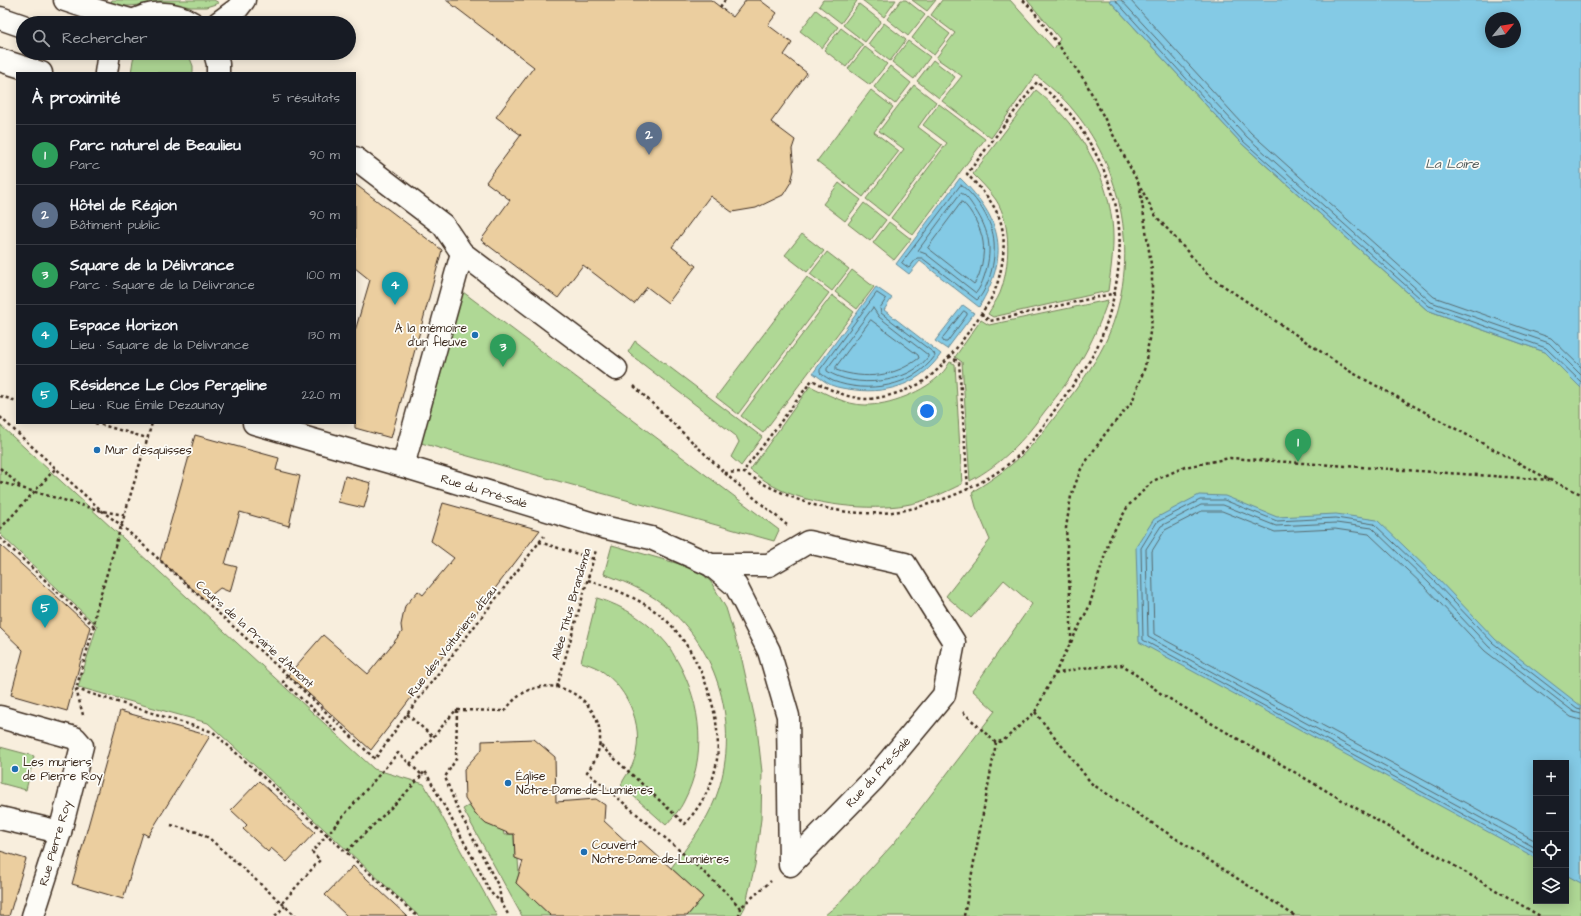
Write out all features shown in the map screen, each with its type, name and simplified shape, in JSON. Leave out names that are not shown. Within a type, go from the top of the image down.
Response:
[{"type":"street","points":[[65,0],[114,16]]},
{"type":"street","points":[[228,16],[237,9],[244,0]]},
{"type":"street","points":[[146,16],[160,14],[176,16]]},
{"type":"street","points":[[0,18],[16,24]]},
{"type":"street","points":[[0,60],[38,72]]},
{"type":"street","points":[[356,159],[444,225],[462,254],[616,369]]},
{"type":"street","points":[[403,466],[462,254]]},
{"type":"street","name":"Rue du Pré-Salé","points":[[257,424],[403,466],[603,527],[651,538],[711,565],[736,586],[769,651],[788,716],[790,865]]},
{"type":"street","name":"Rue du Pré-Salé","points":[[711,565],[769,565],[808,542],[905,564],[954,642],[944,694],[874,779],[790,865]]},
{"type":"street","points":[[0,717],[79,742]]},
{"type":"street","name":"Rue Pierre Roy","points":[[33,916],[60,832],[79,742]]},
{"type":"street","points":[[0,818],[60,832]]},
{"type":"path","points":[[720,7],[725,0]]},
{"type":"path","points":[[1023,0],[1032,9],[1085,81],[1155,215],[1209,276],[1350,372],[1550,480],[1581,494]]},
{"type":"path","points":[[725,473],[743,472],[762,484],[789,496],[811,504],[838,511],[891,512],[918,508],[968,489],[1007,466],[1026,448],[1089,363],[1101,339],[1116,293],[1120,228],[1114,199],[1103,169],[1071,116],[1054,97],[1037,82],[967,174],[993,204],[1001,224],[1003,240],[1002,263],[999,279],[993,296],[981,314],[937,370],[920,383],[906,390],[867,399],[846,396],[830,390],[812,380],[743,472]]},
{"type":"path","points":[[1071,645],[1071,613],[1066,528],[1071,496],[1081,469],[1105,434],[1132,402],[1145,367],[1152,318],[1152,271],[1140,187]]},
{"type":"path","points":[[981,314],[990,321],[1116,293]]},
{"type":"path","points":[[949,356],[958,362],[968,489]]},
{"type":"path","points":[[616,369],[729,477],[808,542]]},
{"type":"path","points":[[0,396],[16,401]]},
{"type":"path","name":"Cours de la Prairie d'Amont","points":[[0,417],[102,511],[121,525],[288,676],[375,759]]},
{"type":"path","points":[[98,424],[147,438]]},
{"type":"path","points":[[79,742],[84,714],[76,690],[94,626],[96,610],[152,424]]},
{"type":"path","points":[[996,743],[1004,740],[1035,712],[1071,645],[1088,607],[1110,538],[1128,506],[1153,482],[1185,467],[1230,458],[1550,480]]},
{"type":"path","points":[[0,468],[23,489]]},
{"type":"path","points":[[0,529],[56,468]]},
{"type":"path","name":"Cours de la Prairie d'Amont","points":[[0,482],[102,511],[124,515]]},
{"type":"path","name":"Allée Titus Brandsma","points":[[557,687],[603,527]]},
{"type":"path","name":"Rue des Voituriers d'Eau","points":[[375,759],[407,714],[545,535]]},
{"type":"path","points":[[0,538],[94,626]]},
{"type":"path","points":[[539,542],[594,559]]},
{"type":"path","points":[[588,580],[630,595],[649,607],[667,622],[683,639],[698,663],[710,694],[715,720],[717,747],[716,767],[703,800],[685,824],[600,745]]},
{"type":"path","points":[[1055,674],[1082,668],[1124,665],[1164,695],[1540,916]]},
{"type":"path","points":[[288,676],[283,682],[337,731]]},
{"type":"path","points":[[457,710],[505,711],[516,699],[526,692],[537,688],[557,687],[572,692],[588,704],[599,725],[600,745],[595,760],[587,772],[676,848],[731,897],[740,908]]},
{"type":"path","points":[[76,690],[213,732],[417,916]]},
{"type":"path","points":[[944,694],[996,743]]},
{"type":"path","points":[[410,764],[457,710]]},
{"type":"path","points":[[457,710],[456,760],[445,777],[457,808],[498,887],[501,902]]},
{"type":"path","points":[[1035,712],[1092,784],[1296,916]]},
{"type":"path","points":[[407,714],[433,738]]},
{"type":"path","points":[[964,916],[996,743]]},
{"type":"path","points":[[282,903],[320,860],[312,852],[398,753],[422,775]]},
{"type":"path","points":[[346,852],[425,772],[490,892],[501,902],[509,916]]},
{"type":"path","points":[[172,825],[197,832],[209,838],[296,916]]},
{"type":"path","points":[[739,916],[740,908],[790,865]]},
{"type":"path","points":[[275,916],[285,906]]},
{"type":"green space","points":[[112,0],[214,0],[219,3],[206,7],[191,7],[168,3],[128,6],[110,5]]},
{"type":"green space","points":[[823,0],[857,1],[841,23],[819,6]]},
{"type":"green space","points":[[862,0],[896,0],[884,17]]},
{"type":"green space","points":[[901,0],[906,0],[925,15],[908,36],[887,19]]},
{"type":"green space","points":[[912,0],[936,0],[927,11]]},
{"type":"green space","points":[[942,0],[1010,0],[1054,49],[1060,39],[1027,0],[1109,0],[1241,143],[1427,310],[1545,352],[1581,388],[1581,916],[824,916],[837,905],[894,843],[995,711],[972,690],[1032,604],[1004,580],[971,618],[946,596],[990,540],[976,507],[972,492],[1005,470],[1038,439],[1079,385],[1104,345],[1116,316],[1122,285],[1125,254],[1123,224],[1117,193],[1106,164],[1092,136],[1070,106],[1036,75],[991,138],[942,101],[962,76],[936,58],[955,33],[931,15]]},
{"type":"green space","points":[[859,4],[881,21],[865,42],[843,25]]},
{"type":"green space","points":[[816,10],[838,27],[822,48],[800,31]]},
{"type":"green space","points":[[928,17],[950,34],[934,55],[912,38]]},
{"type":"green space","points":[[884,23],[906,40],[890,61],[868,44]]},
{"type":"green space","points":[[841,28],[863,45],[846,67],[824,50]]},
{"type":"green space","points":[[908,41],[930,57],[914,79],[892,62]]},
{"type":"green space","points":[[865,47],[887,64],[870,85],[848,69]]},
{"type":"green space","points":[[133,60],[191,60],[193,66],[193,72],[131,72]]},
{"type":"green space","points":[[933,60],[955,77],[939,98],[917,81]]},
{"type":"green space","points":[[890,66],[911,83],[895,104],[874,87]]},
{"type":"green space","points":[[914,85],[936,102],[918,127],[942,145],[888,216],[866,199],[904,149],[879,131]]},
{"type":"green space","points":[[871,90],[893,107],[874,132],[899,151],[863,197],[817,161]]},
{"type":"green space","points":[[1036,90],[1051,103],[1076,132],[1087,148],[1103,184],[1109,202],[1113,230],[1108,291],[993,317],[988,314],[999,296],[1006,271],[1008,246],[1007,233],[1005,221],[996,200],[988,189],[973,174]]},
{"type":"green space","points":[[939,104],[985,139],[913,235],[891,218],[947,143],[923,125]]},
{"type":"green space","points":[[839,183],[861,200],[845,221],[823,204]]},
{"type":"green space","points":[[864,203],[886,220],[870,241],[848,224]]},
{"type":"green space","points":[[889,222],[911,239],[894,260],[873,243]]},
{"type":"green space","points":[[802,234],[824,251],[807,272],[785,255]]},
{"type":"green space","points":[[827,252],[849,269],[832,291],[810,274]]},
{"type":"green space","points":[[852,270],[874,287],[857,309],[835,292]]},
{"type":"green space","points":[[807,277],[829,293],[738,414],[716,397]]},
{"type":"green space","points":[[463,292],[779,530],[774,541],[421,443]]},
{"type":"green space","points":[[832,295],[854,312],[763,433],[741,416]]},
{"type":"green space","points":[[1108,300],[1089,345],[1074,371],[1056,397],[1029,432],[1012,450],[993,467],[970,481],[962,362],[955,357],[981,320],[989,325]]},
{"type":"green space","points":[[635,341],[762,437],[741,466],[731,457],[739,442],[736,436],[631,355],[628,352]]},
{"type":"green space","points":[[950,362],[955,364],[962,484],[934,497],[912,504],[891,507],[859,507],[825,503],[794,495],[773,486],[750,470],[810,386],[851,403],[858,405],[874,405],[895,400],[916,392],[942,373]]},
{"type":"green space","points":[[0,425],[374,769],[424,784],[497,916],[419,916],[208,723],[78,687],[97,626],[0,534]]},
{"type":"green space","points":[[612,545],[697,569],[711,582],[726,608],[742,660],[757,728],[762,772],[761,819],[755,865],[745,907],[740,916],[687,916],[703,897],[671,868],[690,843],[712,807],[723,772],[726,747],[726,722],[722,696],[714,672],[702,649],[688,628],[670,610],[655,598],[639,589],[604,574]]},
{"type":"green space","points":[[597,598],[626,610],[644,622],[660,636],[678,662],[692,696],[697,713],[699,731],[699,749],[696,767],[691,784],[682,804],[676,814],[666,825],[621,785],[632,766],[638,739],[633,712],[627,699],[610,677],[599,669],[581,662]]},
{"type":"green space","name":"Les muriers de Pierre Roy","points":[[0,747],[34,756],[26,790],[0,783]]},
{"type":"green space","points":[[470,805],[476,814],[488,824],[503,829],[504,835],[514,834],[515,858],[518,859],[519,874],[516,883],[551,916],[522,916],[463,809]]},
{"type":"water","name":"La Loire","points":[[1109,0],[1581,0],[1581,388],[1545,352],[1427,310],[1241,143]]},
{"type":"water","points":[[960,178],[974,193],[985,209],[993,224],[997,239],[998,254],[995,271],[989,288],[979,307],[920,261],[909,274],[896,264]]},
{"type":"water","points":[[876,287],[892,298],[884,310],[941,354],[933,364],[914,379],[892,388],[868,391],[846,389],[831,385],[813,373]]},
{"type":"water","points":[[963,305],[974,313],[947,349],[935,341]]},
{"type":"water","points":[[1199,495],[1225,496],[1277,517],[1336,514],[1377,520],[1436,577],[1496,640],[1581,706],[1581,883],[1569,877],[1569,760],[1533,760],[1533,856],[1139,642],[1136,547],[1154,519]]},
{"type":"building","points":[[446,0],[711,0],[733,17],[746,0],[760,0],[777,13],[768,25],[792,43],[784,55],[807,73],[771,122],[795,140],[792,149],[794,170],[791,182],[783,195],[756,208],[732,212],[710,196],[672,247],[696,266],[668,303],[647,287],[634,304],[583,265],[558,298],[481,240],[510,200],[486,182],[521,135],[496,117],[534,67]]},
{"type":"building","points":[[356,185],[442,250],[391,438],[355,428],[356,328],[370,280],[356,269]]},
{"type":"building","points":[[195,435],[279,458],[276,470],[300,476],[289,526],[240,512],[225,564],[237,567],[230,592],[220,588],[205,600],[160,560]]},
{"type":"building","points":[[345,476],[371,483],[364,508],[338,502]]},
{"type":"building","points":[[443,503],[540,530],[371,750],[288,675],[323,635],[368,674],[402,632],[401,625],[405,606],[418,591],[423,595],[454,558],[431,541]]},
{"type":"building","points":[[0,545],[90,627],[67,711],[11,695],[23,650],[0,628]]},
{"type":"building","points":[[120,711],[210,736],[148,836],[143,833],[123,899],[72,884]]},
{"type":"building","points":[[534,739],[555,757],[556,802],[596,799],[605,805],[604,821],[631,846],[641,841],[703,897],[687,916],[551,916],[516,883],[523,861],[515,858],[514,834],[510,834],[486,824],[475,814],[465,799],[464,769],[482,749],[482,741]]},
{"type":"building","points":[[259,781],[315,832],[287,862],[271,848],[268,852],[243,829],[247,825],[231,810]]},
{"type":"building","points":[[0,851],[26,859],[9,916],[0,916]]},
{"type":"building","points":[[353,866],[407,916],[347,916],[325,895]]},
{"type":"place","name":"Hôtel de Région","points":[[649,155]]},
{"type":"place","name":"Espace Horizon","points":[[395,305]]},
{"type":"place","name":"À la mémoire d'un fleuve","points":[[475,335]]},
{"type":"place","name":"Square de la Délivrance","points":[[503,367]]},
{"type":"place","name":"Mur d'esquisses","points":[[97,450]]},
{"type":"place","name":"Parc naturel de Beaulieu","points":[[1298,462]]},
{"type":"place","name":"Résidence Le Clos Pergeline","points":[[45,628]]},
{"type":"place","name":"Les muriers de Pierre Roy","points":[[15,769]]},
{"type":"place","name":"Église Notre-Dame-de-Lumières","points":[[508,783]]},
{"type":"place","name":"Couvent Notre-Dame-de-Lumières","points":[[584,852]]}]
